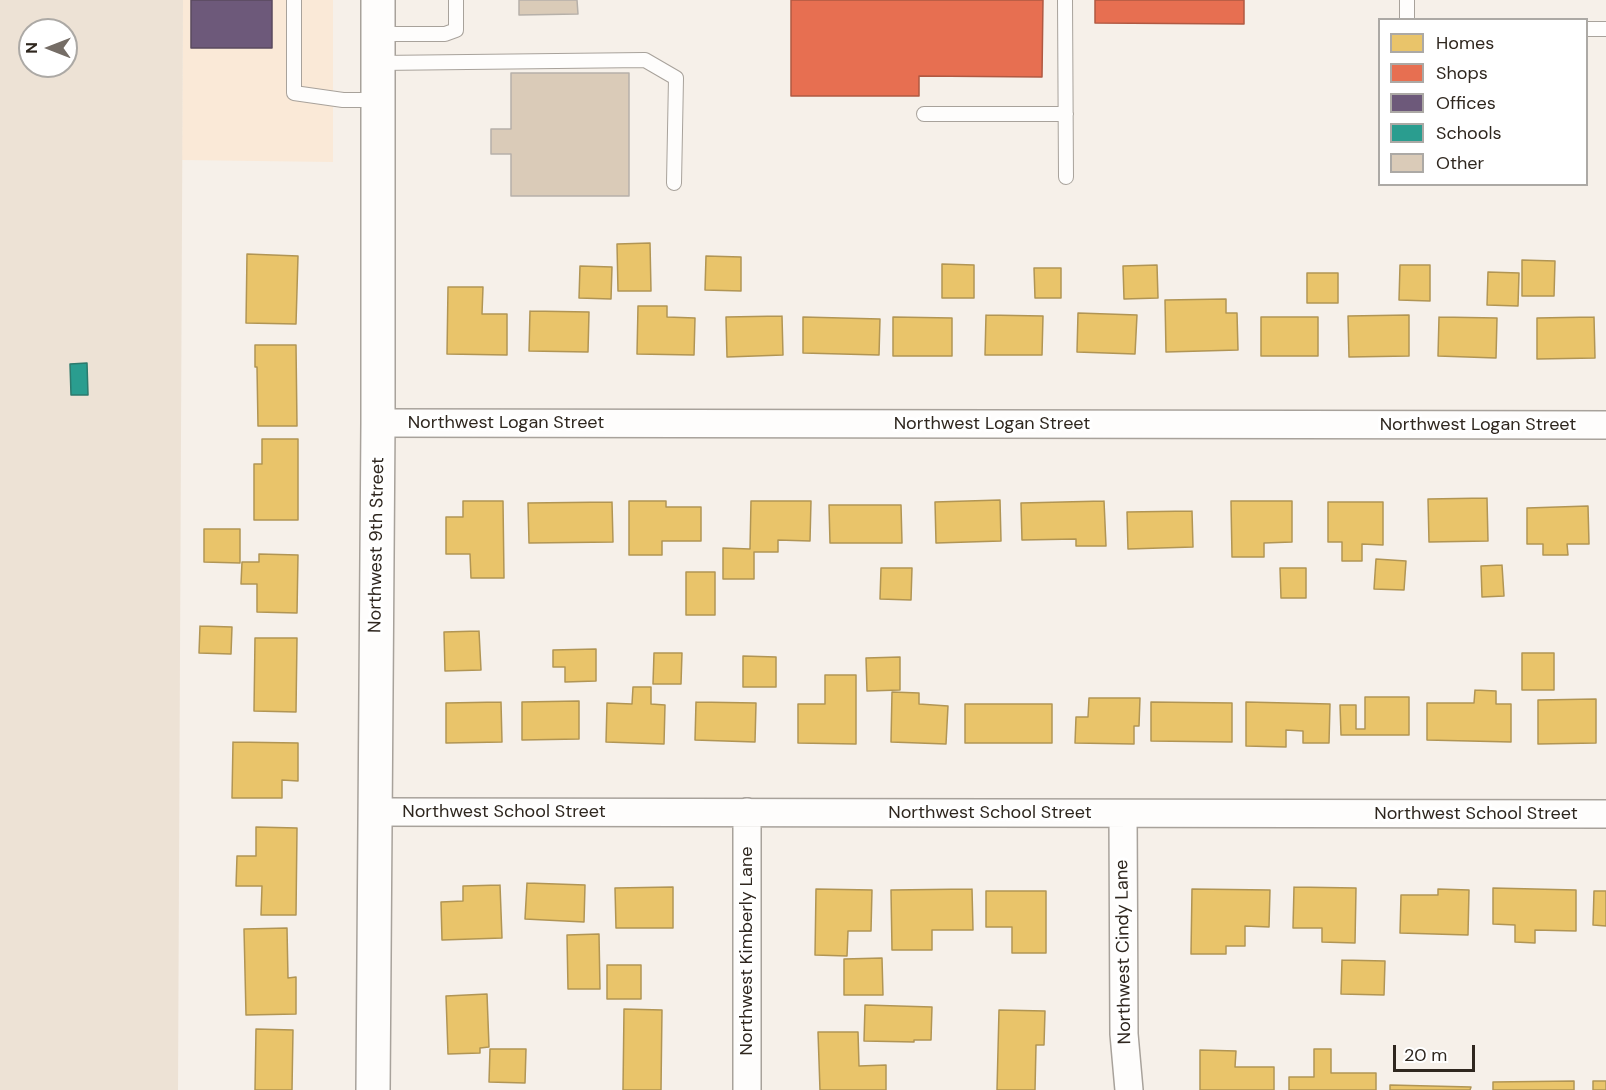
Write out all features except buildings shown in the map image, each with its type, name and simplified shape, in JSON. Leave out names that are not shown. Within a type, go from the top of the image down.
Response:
[{"type":"street","name":"Northwest 9th Street","points":[[373,1090],[378,423],[378,0]]},
{"type":"street","name":"Northwest Logan Street","points":[[378,423],[1606,425]]},
{"type":"street","name":"Northwest School Street","points":[[375,812],[1606,814]]},
{"type":"street","name":"Northwest Kimberly Lane","points":[[747,812],[747,1090]]},
{"type":"street","name":"Northwest Cindy Lane","points":[[1123,814],[1124,1034],[1129,1090]]},
{"type":"lane","points":[[294,0],[294,93],[343,100],[379,100]]},
{"type":"lane","points":[[379,49],[456,30],[456,0]]},
{"type":"lane","points":[[1065,0],[1066,177]]},
{"type":"lane","points":[[1407,0],[1407,18]]},
{"type":"lane","points":[[1588,29],[1606,29]]},
{"type":"lane","points":[[379,49],[645,60],[676,78],[674,183]]},
{"type":"lane","points":[[924,114],[1066,114]]},
{"type":"shaded area","points":[[0,0],[183,0],[178,1090],[0,1090]]},
{"type":"shaded area","points":[[183,0],[333,0],[333,162],[182,160]]}]
